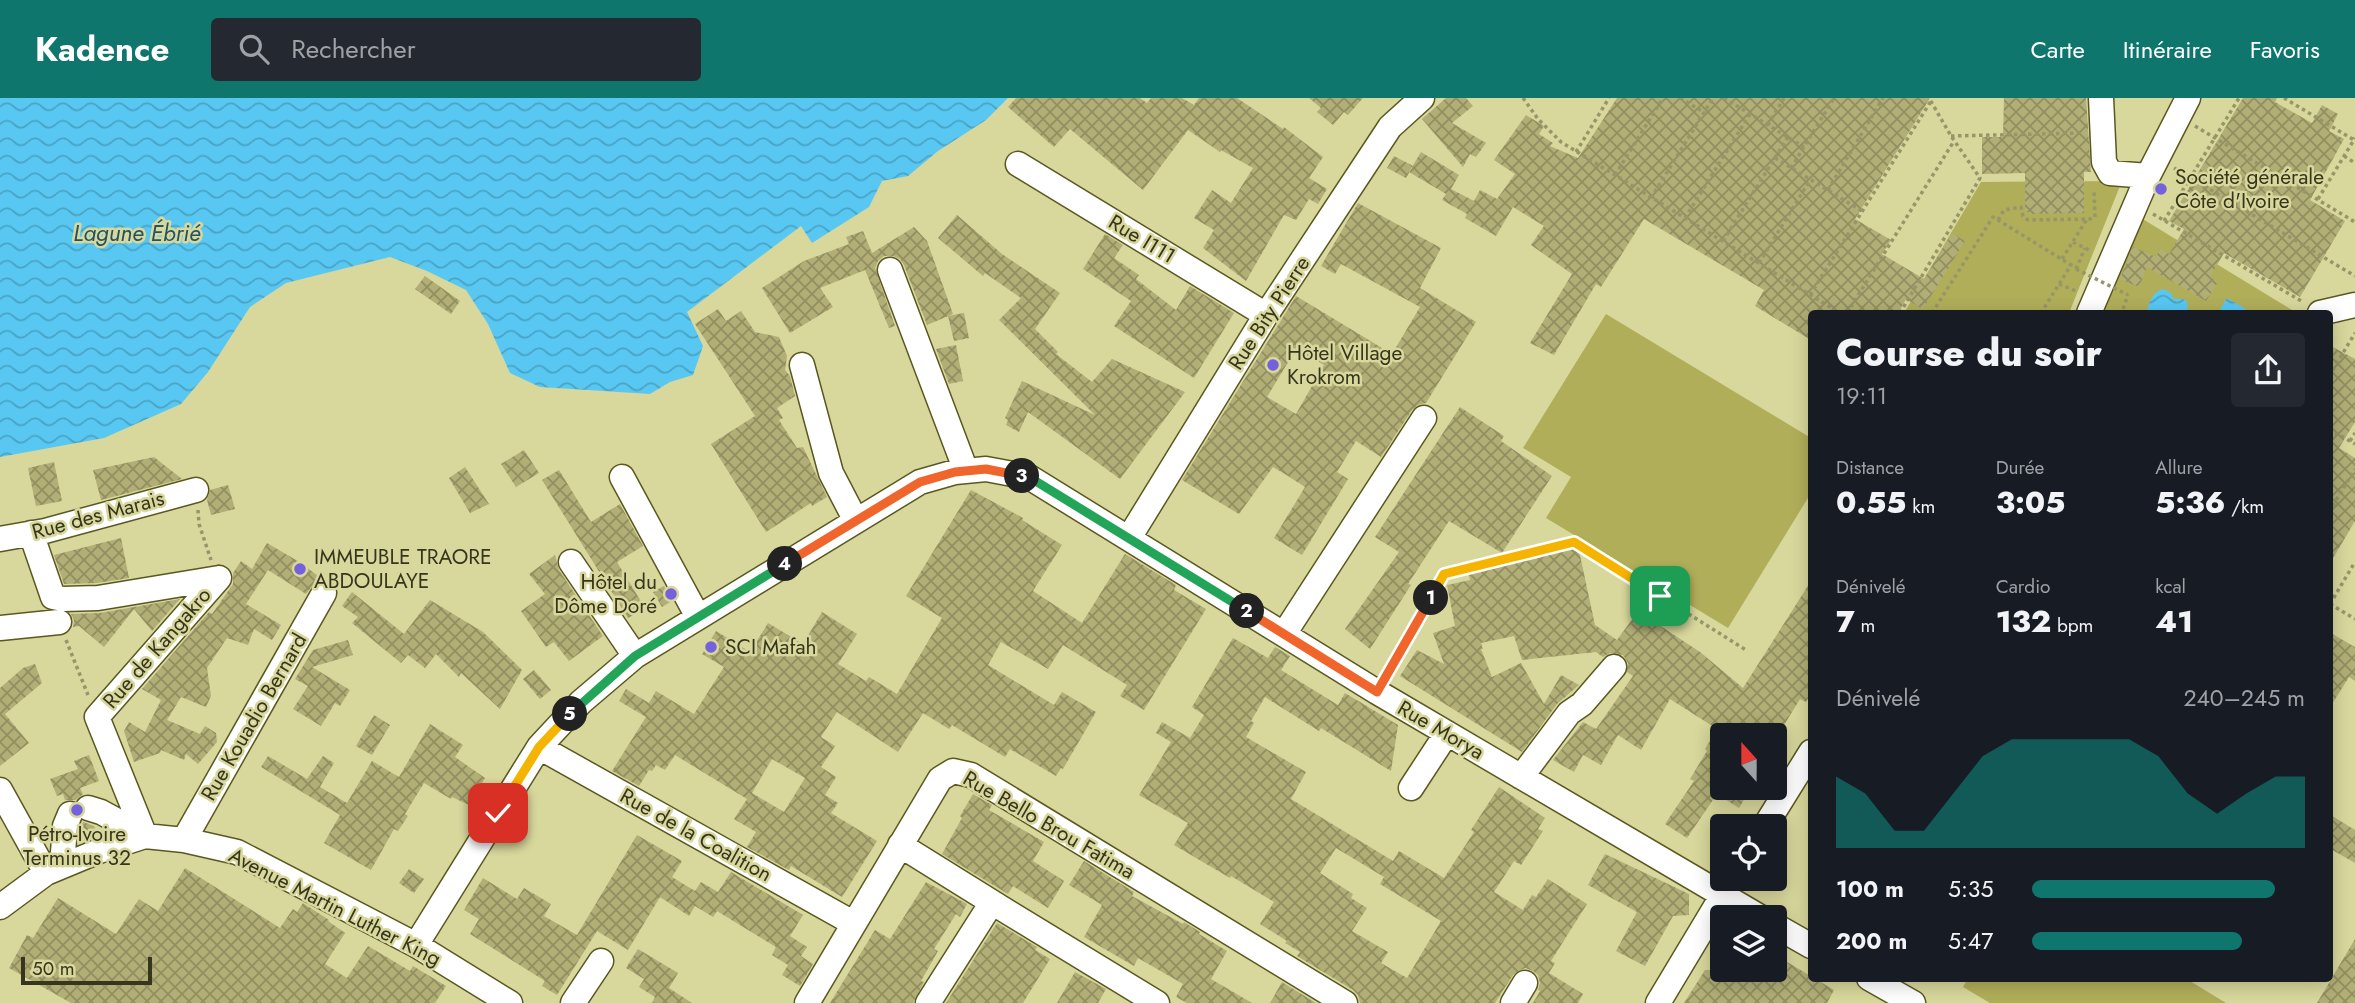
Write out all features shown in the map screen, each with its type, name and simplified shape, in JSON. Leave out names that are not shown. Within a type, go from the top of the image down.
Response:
[{"type":"street","name":"Rue Bity Pierre","points":[[1129,538],[1266,315],[1390,127],[1422,98]]},
{"type":"street","points":[[2101,98],[2104,162],[2110,173],[2153,167]]},
{"type":"street","points":[[2090,310],[2136,204],[2183,107]]},
{"type":"street","name":"Rue I111","points":[[1018,164],[1266,315]]},
{"type":"street","points":[[890,270],[966,471]]},
{"type":"street","points":[[2333,310],[2355,305]]},
{"type":"street","points":[[802,365],[831,473],[856,521]]},
{"type":"street","points":[[1284,634],[1424,418]]},
{"type":"street","name":"Rue Morya","points":[[416,945],[539,747],[581,702],[635,656],[920,482],[986,469],[1029,477],[1377,692],[1521,777],[1710,878]]},
{"type":"street","points":[[622,477],[698,617]]},
{"type":"street","name":"Rue des Marais","points":[[0,539],[196,489]]},
{"type":"street","points":[[31,533],[52,597],[98,598],[219,578]]},
{"type":"street","points":[[571,562],[635,656]]},
{"type":"street","name":"Rue de Kangakro","points":[[145,836],[97,717],[219,578]]},
{"type":"street","name":"Rue Kouadio Bernard","points":[[184,840],[324,593]]},
{"type":"street","points":[[0,628],[59,622]]},
{"type":"street","points":[[1521,777],[1569,713],[1582,704],[1614,667]]},
{"type":"street","points":[[1411,788],[1447,733]]},
{"type":"street","name":"Rue de la Coalition","points":[[539,747],[853,923]]},
{"type":"street","points":[[1772,814],[1808,757]]},
{"type":"street","name":"Rue Bello Brou Fatima","points":[[807,1003],[940,779],[953,771],[971,775],[1345,1003]]},
{"type":"street","points":[[0,790],[54,869]]},
{"type":"street","points":[[54,869],[65,826],[79,811],[101,812],[145,836]]},
{"type":"street","name":"Avenue Martin Luther King","points":[[0,907],[54,869],[145,836],[184,840],[237,852],[416,945],[484,996],[510,1003]]},
{"type":"street","points":[[900,845],[1157,1003]]},
{"type":"street","points":[[1658,1003],[1725,891]]},
{"type":"street","name":"Rue Morya","points":[[1731,891],[1747,905]]},
{"type":"street","points":[[928,1003],[989,907],[998,906]]},
{"type":"street","points":[[1787,932],[1808,944]]},
{"type":"street","points":[[573,1003],[600,961]]},
{"type":"street","points":[[1876,982],[1913,1003]]},
{"type":"path","points":[[1523,98],[1545,127],[1561,142],[1835,310]]},
{"type":"path","points":[[1576,152],[1609,98]]},
{"type":"path","points":[[1615,175],[1663,98]]},
{"type":"path","points":[[1680,98],[1705,113]]},
{"type":"path","points":[[1651,198],[1713,98]]},
{"type":"path","points":[[1724,98],[1733,100],[1750,114],[1804,147]]},
{"type":"path","points":[[1768,125],[1784,98]]},
{"type":"path","points":[[1791,168],[1834,98]]},
{"type":"path","points":[[1828,190],[1883,98]]},
{"type":"path","points":[[2164,221],[2239,98]]},
{"type":"path","points":[[2284,98],[2354,139],[2318,199]]},
{"type":"path","points":[[1902,310],[1980,178],[1952,139],[1931,99]]},
{"type":"path","points":[[1810,295],[1931,99]]},
{"type":"path","points":[[2183,107],[2215,138],[2355,222]]},
{"type":"path","points":[[1685,218],[1750,114]]},
{"type":"path","points":[[1952,139],[2102,132]]},
{"type":"path","points":[[1723,241],[1788,137]]},
{"type":"path","points":[[1849,310],[1952,139]]},
{"type":"path","points":[[2344,156],[2355,163]]},
{"type":"path","points":[[1775,158],[1862,211]]},
{"type":"path","points":[[2153,167],[2190,178],[2355,276]]},
{"type":"path","points":[[1759,263],[1810,180]]},
{"type":"path","points":[[1998,220],[2004,210],[2021,207],[2028,220],[2095,217],[2094,190]]},
{"type":"path","points":[[2136,204],[2316,310]]},
{"type":"path","points":[[1934,310],[1993,217],[2071,265],[2043,310]]},
{"type":"path","points":[[2062,259],[2088,218]]},
{"type":"path","points":[[2073,242],[2091,251]]},
{"type":"path","points":[[2085,248],[2076,269],[2128,295],[2123,309]]},
{"type":"path","points":[[2333,369],[2355,333]]},
{"type":"path","points":[[2333,431],[2355,444]]},
{"type":"path","points":[[2350,441],[2355,433]]},
{"type":"path","points":[[2333,506],[2355,470]]},
{"type":"path","points":[[196,489],[199,524],[219,578]]},
{"type":"path","points":[[1377,692],[1444,574],[1574,542],[1746,650]]},
{"type":"path","points":[[2333,599],[2355,562]]},
{"type":"path","points":[[2333,606],[2355,619]]},
{"type":"path","points":[[59,622],[97,717]]},
{"type":"shaded area","points":[[2122,181],[2070,310],[1906,310],[1981,182]]},
{"type":"shaded area","points":[[2141,218],[2292,310],[2101,310]]},
{"type":"shaded area","points":[[1606,314],[1808,436],[1808,498],[1728,628],[1546,518],[1571,477],[1523,448]]},
{"type":"shaded area","points":[[1966,982],[2192,982],[2226,1003],[1990,1003],[1963,987]]},
{"type":"water","name":"Lagune Ébrié","points":[[0,98],[1008,98],[986,120],[938,151],[908,176],[882,181],[869,207],[812,243],[801,226],[687,312],[703,346],[693,375],[670,382],[650,394],[540,387],[510,373],[488,324],[466,290],[390,257],[286,283],[250,307],[208,372],[181,404],[104,438],[0,457]]},
{"type":"water","points":[[2163,289],[2171,293],[2173,299],[2187,301],[2188,310],[2148,310],[2156,293]]},
{"type":"water","points":[[2227,298],[2247,310],[2220,310]]},
{"type":"building","points":[[1016,98],[1140,98],[1147,103],[1151,98],[1182,98],[1194,105],[1199,98],[1237,98],[1283,129],[1284,127],[1323,157],[1309,178],[1327,189],[1318,204],[1309,199],[1296,220],[1284,215],[1246,281],[1203,248],[1214,230],[1194,218],[1212,190],[1231,203],[1253,168],[1221,150],[1220,152],[1188,130],[1143,190],[1070,129],[1054,147],[1008,107]]},
{"type":"building","points":[[1309,98],[1363,98],[1348,115],[1344,112],[1333,125],[1317,112],[1321,108]]},
{"type":"building","points":[[1446,98],[1466,98],[1473,106],[1452,123],[1486,143],[1476,157],[1470,154],[1463,167],[1422,119]]},
{"type":"building","points":[[1617,98],[1930,98],[1855,219],[1891,240],[1882,254],[1924,279],[1952,233],[1965,241],[1923,309],[1906,299],[1900,310],[1808,310],[1808,338],[1755,306],[1764,290],[1644,219],[1601,287],[1596,284],[1554,355],[1530,343],[1572,274],[1531,245],[1544,226],[1513,207],[1496,236],[1465,218],[1467,214],[1442,200],[1446,194],[1409,172],[1421,152],[1459,175],[1451,189],[1474,201],[1480,190],[1497,199],[1515,174],[1494,160],[1526,115],[1544,126],[1539,134],[1553,143],[1550,146],[1578,158]]},
{"type":"building","points":[[2004,98],[2086,98],[2091,172],[2084,172],[2084,213],[2029,214],[2025,212],[2025,173],[1982,174],[1982,137],[2003,137]]},
{"type":"building","points":[[2243,98],[2277,98],[2275,102],[2312,123],[2322,105],[2338,114],[2329,131],[2344,139],[2310,200],[2345,221],[2300,297],[2224,253],[2210,277],[2218,282],[2206,301],[2147,267],[2139,287],[2120,279],[2133,247],[2156,257],[2160,249],[2169,254],[2184,229],[2169,221]]},
{"type":"building","points":[[1394,156],[1413,166],[1406,178],[1387,168]]},
{"type":"building","points":[[1358,203],[1441,248],[1420,288],[1476,322],[1426,403],[1412,410],[1381,457],[1356,441],[1337,472],[1348,479],[1302,555],[1274,538],[1305,487],[1288,476],[1273,467],[1239,514],[1182,480],[1296,296],[1392,354],[1420,307],[1341,264],[1335,274],[1321,266]],"holes":[[[1296,349],[1324,365],[1296,414],[1267,397]]]},
{"type":"building","points":[[957,215],[1002,254],[1060,293],[1035,329],[1058,352],[1056,354],[1092,382],[1112,359],[1185,392],[1120,479],[1028,412],[1019,432],[1006,425],[1008,420],[1005,418],[1022,381],[1095,415],[999,320],[1021,298],[985,273],[983,276],[938,238]]},
{"type":"building","points":[[914,227],[927,241],[953,314],[927,325],[904,265],[900,259],[893,256],[884,256],[875,268],[895,326],[889,328],[865,270],[820,288],[833,307],[790,333],[762,288],[804,261],[849,244],[846,237],[863,231],[872,253]]},
{"type":"building","points":[[1105,234],[1123,245],[1114,258],[1139,275],[1136,279],[1176,310],[1190,286],[1234,313],[1194,378],[1114,326],[1131,301],[1083,269]]},
{"type":"building","points":[[425,276],[460,301],[451,314],[415,289]]},
{"type":"building","points":[[718,309],[726,321],[741,311],[755,332],[779,337],[787,356],[785,370],[790,376],[795,396],[777,408],[783,418],[779,420],[797,448],[803,447],[827,497],[812,506],[811,503],[766,532],[711,444],[755,416],[695,324]]},
{"type":"building","points":[[964,313],[969,338],[954,341],[948,316]]},
{"type":"building","points":[[956,345],[963,381],[949,384],[936,349]]},
{"type":"building","points":[[2333,347],[2355,359],[2355,422],[2339,448],[2355,458],[2355,521],[2333,558]]},
{"type":"building","points":[[1460,407],[1504,436],[1501,441],[1552,476],[1502,553],[1449,521],[1370,649],[1345,629],[1399,552],[1375,537]]},
{"type":"building","points":[[524,450],[539,473],[516,487],[501,464]]},
{"type":"building","points":[[154,457],[182,479],[101,500],[93,470]]},
{"type":"building","points":[[54,462],[62,501],[36,506],[28,468]]},
{"type":"building","points":[[465,467],[489,504],[470,513],[449,478]]},
{"type":"building","points":[[559,470],[591,522],[620,504],[643,546],[617,562],[645,608],[628,618],[542,480]]},
{"type":"building","points":[[228,485],[235,509],[211,515],[207,500],[210,490]]},
{"type":"building","points":[[971,490],[1023,518],[1022,520],[1062,545],[1033,591],[1082,623],[1125,554],[1176,585],[1174,590],[1206,609],[1144,710],[1120,696],[1127,685],[1063,645],[1048,669],[1001,642],[988,665],[1054,705],[1062,692],[1096,712],[1063,769],[1061,768],[1056,776],[1010,749],[1005,757],[952,725],[949,729],[923,713],[898,752],[837,712],[821,737],[835,746],[821,767],[836,777],[825,795],[838,803],[831,813],[877,841],[842,897],[791,866],[789,870],[747,847],[756,832],[734,819],[747,799],[675,755],[665,770],[656,765],[652,771],[649,770],[639,786],[612,771],[646,717],[619,701],[626,689],[649,703],[656,691],[694,714],[724,667],[702,654],[716,631],[750,652],[768,623],[803,644],[822,612],[857,634],[838,664],[866,681],[869,677],[897,694],[942,618],[906,596]],"holes":[[[772,759],[805,778],[784,812],[752,793]]]},
{"type":"building","points":[[121,538],[129,578],[64,584],[54,555]]},
{"type":"building","points":[[267,543],[322,579],[316,581],[306,594],[268,570],[246,604],[281,625],[272,640],[254,629],[248,645],[227,638],[207,668],[211,696],[206,707],[181,697],[167,720],[200,734],[205,726],[216,733],[217,742],[198,764],[186,754],[184,760],[161,750],[160,753],[134,762],[124,731],[129,722],[145,732],[161,700],[142,689],[209,612],[212,614],[233,584],[233,573],[241,561],[252,569]]},
{"type":"building","points":[[1578,546],[1595,625],[1617,640],[1638,611],[1700,652],[1743,688],[1808,586],[1808,698],[1806,702],[1800,699],[1785,723],[1710,725],[1670,699],[1641,750],[1618,735],[1601,765],[1583,755],[1574,772],[1553,760],[1583,722],[1596,729],[1633,676],[1627,672],[1628,663],[1623,655],[1610,653],[1603,657],[1596,652],[1522,660],[1514,636],[1481,643],[1492,677],[1521,663],[1544,704],[1561,675],[1579,685],[1557,704],[1522,752],[1400,676],[1417,650],[1444,664],[1433,633],[1455,626],[1447,585],[1470,580],[1468,570]]},
{"type":"building","points":[[555,555],[559,570],[603,636],[569,661],[554,642],[546,647],[521,611],[545,594],[529,574]]},
{"type":"building","points":[[664,586],[672,601],[662,607],[653,592]]},
{"type":"building","points":[[352,592],[404,634],[430,600],[483,632],[522,670],[500,709],[461,673],[459,677],[436,654],[425,668],[408,655],[401,663],[352,623],[358,617],[342,606]]},
{"type":"building","points":[[180,599],[152,631],[134,609],[104,647],[79,626],[73,627],[71,614],[100,613]]},
{"type":"building","points":[[2333,634],[2355,647],[2355,681],[2349,677],[2333,703]]},
{"type":"building","points":[[1233,638],[1268,658],[1275,647],[1290,656],[1281,670],[1338,705],[1345,693],[1398,725],[1391,771],[1265,697],[1251,721],[1254,723],[1246,737],[1306,772],[1291,799],[1393,861],[1399,851],[1444,878],[1499,787],[1545,818],[1538,829],[1543,831],[1521,865],[1514,861],[1494,892],[1523,910],[1532,895],[1536,897],[1548,879],[1587,904],[1551,961],[1555,963],[1549,973],[1583,994],[1578,1003],[1533,1003],[1540,991],[1540,983],[1538,975],[1525,968],[1513,975],[1495,1003],[1360,1003],[1353,990],[1297,956],[1300,952],[1260,924],[1274,902],[1174,845],[1188,823],[1139,795],[1171,742],[1156,733],[1162,722],[1190,738],[1204,715],[1192,707]],"holes":[[[1336,848],[1384,877],[1380,884],[1441,921],[1407,978],[1381,963],[1388,952],[1352,931],[1367,908],[1351,898],[1353,894],[1320,873]]]},
{"type":"building","points":[[348,640],[353,655],[312,667],[350,690],[340,706],[335,703],[321,726],[293,709],[308,686],[295,679],[313,650]]},
{"type":"building","points":[[35,664],[42,683],[5,714],[29,743],[0,766],[0,688],[23,668]]},
{"type":"building","points":[[534,670],[551,690],[540,699],[523,679]]},
{"type":"building","points":[[374,715],[390,725],[372,755],[356,746]]},
{"type":"building","points":[[430,724],[463,745],[455,757],[485,778],[469,805],[452,797],[451,799],[424,783],[405,814],[408,816],[398,831],[394,829],[371,870],[324,843],[340,815],[261,767],[268,756],[307,779],[323,756],[334,763],[320,787],[347,803],[372,761],[399,777]]},
{"type":"building","points":[[1710,741],[1710,800],[1713,800],[1687,838],[1665,824],[1694,781],[1690,779],[1707,751],[1705,749]]},
{"type":"building","points":[[89,755],[99,781],[80,788],[83,794],[76,800],[65,800],[63,794],[57,796],[50,779],[78,769],[74,761]]},
{"type":"building","points":[[973,794],[992,805],[989,810],[1044,842],[1033,861],[1064,881],[1048,908],[1013,886],[1008,894],[942,854]]},
{"type":"building","points":[[1726,800],[1744,800],[1739,808]]},
{"type":"building","points":[[2333,816],[2355,830],[2355,863],[2333,850]]},
{"type":"building","points":[[83,822],[94,826],[95,828],[79,834]]},
{"type":"building","points":[[637,835],[682,861],[672,877],[695,891],[701,882],[718,892],[731,872],[803,915],[790,936],[807,947],[801,956],[813,964],[800,986],[782,975],[788,965],[772,955],[776,947],[717,911],[713,917],[695,906],[689,916],[660,897],[628,950],[597,931],[557,995],[542,986],[545,981],[470,934],[479,919],[464,910],[483,878],[517,899],[524,888],[551,904],[544,916],[577,935]]},
{"type":"building","points":[[1605,854],[1689,894],[1689,915],[1673,916],[1645,966],[1616,951],[1637,912],[1588,885]]},
{"type":"building","points":[[1084,861],[1134,892],[1132,896],[1183,924],[1184,922],[1227,951],[1211,979],[1252,1003],[1187,1003],[1176,997],[1183,984],[1138,958],[1134,966],[1084,937],[1102,905],[1069,885]]},
{"type":"building","points":[[185,868],[280,928],[293,909],[297,912],[303,903],[329,920],[345,933],[325,964],[347,978],[368,946],[410,971],[413,966],[446,986],[435,1003],[71,1003],[9,968],[27,935],[33,938],[58,898],[116,934],[139,899],[158,911]]},
{"type":"building","points":[[409,869],[424,879],[414,893],[399,883]]},
{"type":"building","points":[[926,882],[967,904],[960,917],[956,914],[934,949],[938,951],[921,981],[924,982],[913,1003],[830,1003],[875,930],[890,939]]},
{"type":"building","points":[[997,923],[1037,947],[1035,950],[1050,959],[1023,1003],[946,1003]]},
{"type":"building","points":[[2355,939],[2355,1003],[2317,1003],[2329,982],[2333,982],[2333,976]]},
{"type":"building","points":[[638,949],[678,973],[669,988],[692,1003],[652,1003],[655,997],[639,987],[644,979],[626,968]]},
{"type":"building","points":[[1787,962],[1808,974],[1808,982],[1821,982],[1834,990],[1827,1003],[1684,1003],[1705,970],[1710,970],[1710,982],[1787,982]]},
{"type":"building","points":[[1075,972],[1106,989],[1098,1003],[1057,1003]]},
{"type":"building","points":[[1282,982],[1316,1003],[1270,1003]]},
{"type":"place","name":"Société générale Côte d'Ivoire","points":[[2161,189]]},
{"type":"place","name":"Hôtel Village Krokrom","points":[[1273,365]]},
{"type":"place","name":"IMMEUBLE TRAORE ABDOULAYE","points":[[300,569]]},
{"type":"place","name":"Hôtel du Dôme Doré","points":[[671,594]]},
{"type":"place","name":"SCI Mafah","points":[[711,647]]},
{"type":"place","name":"Pétro-Ivoire Terminus 32","points":[[77,810]]},
{"type":"route","points":[[498,813],[539,747],[581,702],[635,656],[920,482],[955,472],[986,469],[1029,477],[1377,692],[1444,574],[1574,542],[1660,596]]}]
